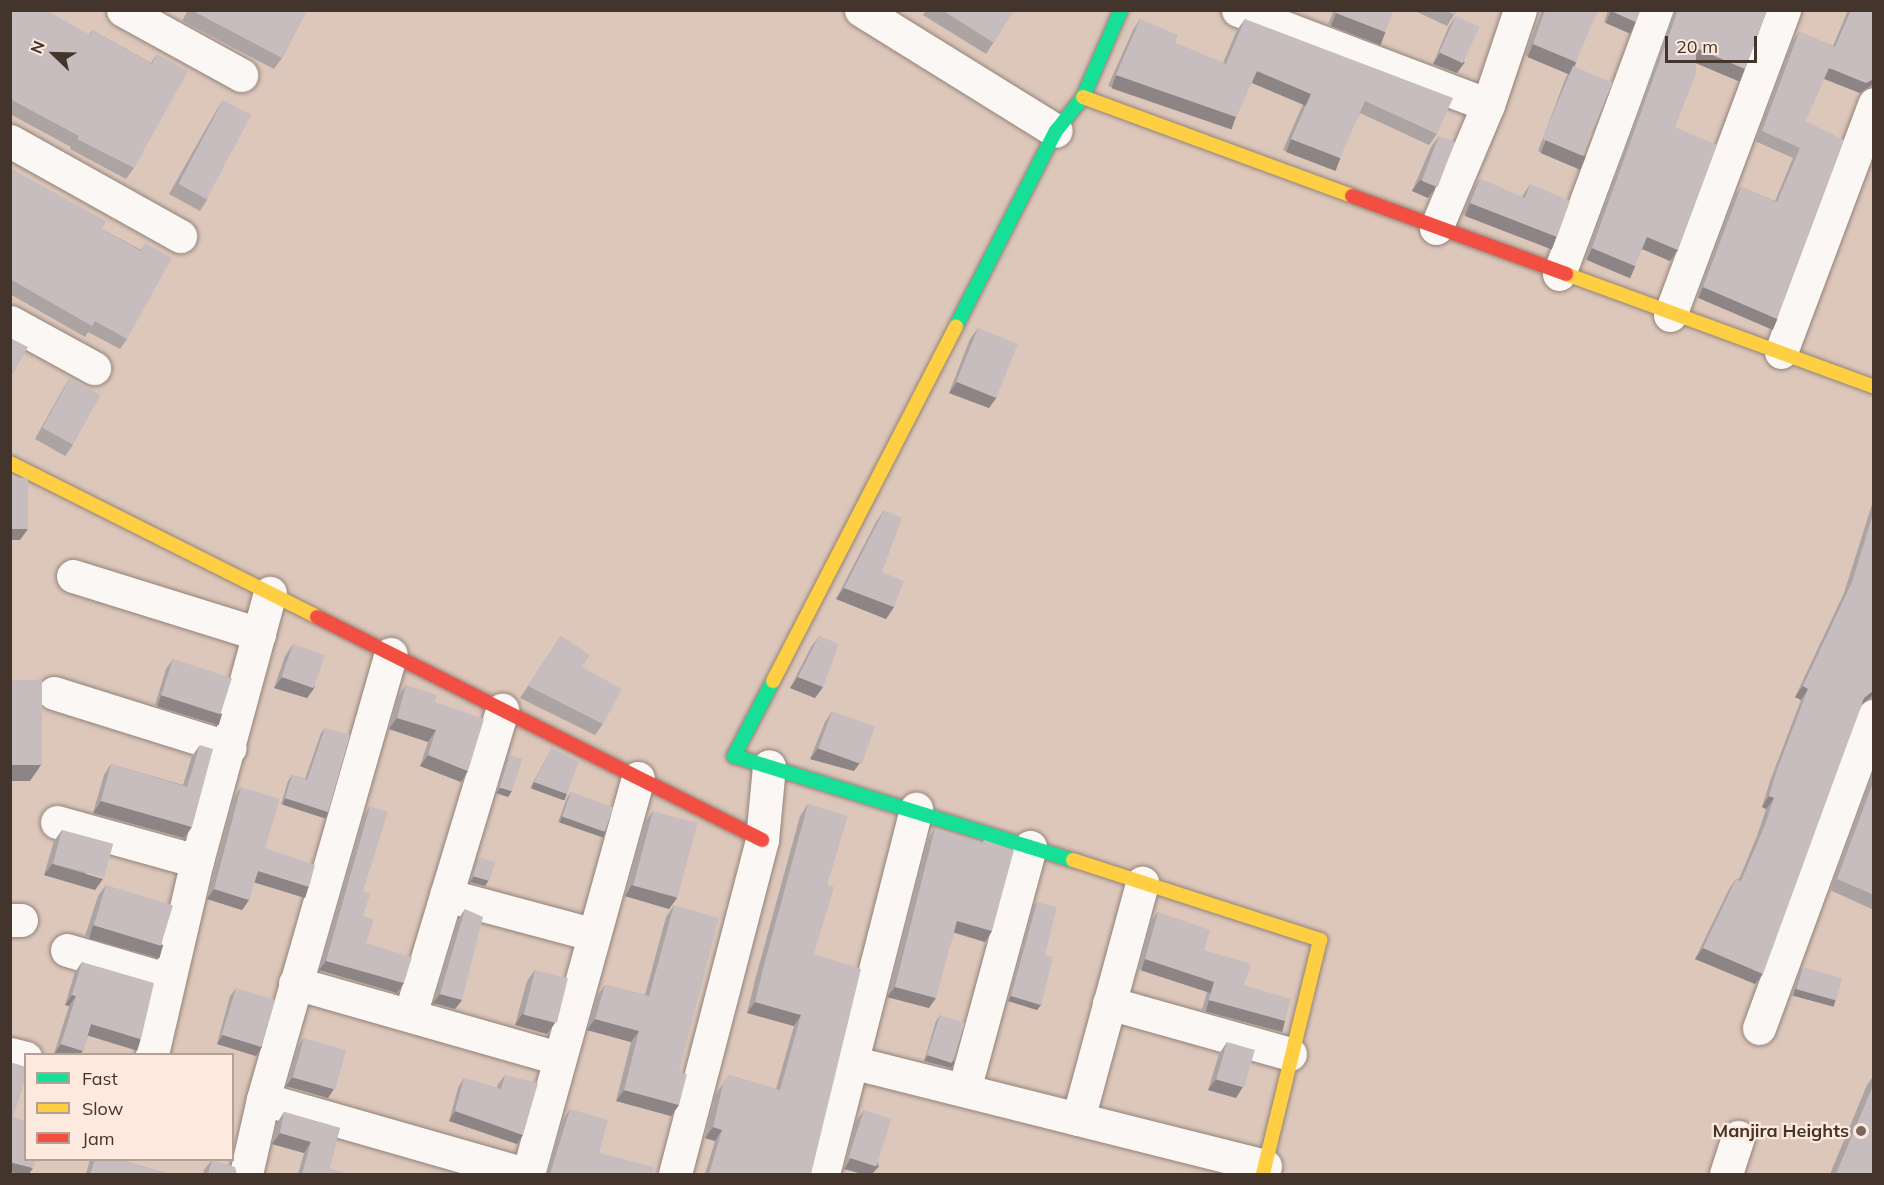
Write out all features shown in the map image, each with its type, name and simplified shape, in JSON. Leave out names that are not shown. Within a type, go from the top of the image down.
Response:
[{"type":"street","points":[[123,10],[241,75]]},
{"type":"street","points":[[861,10],[895,19],[1056,131]]},
{"type":"street","points":[[851,1062],[1078,1119],[1264,1170],[1290,1054],[1320,940],[916,809],[734,756],[1056,131],[1083,97],[1121,10]]},
{"type":"street","points":[[1238,10],[1488,105]]},
{"type":"street","points":[[1436,228],[1488,105],[1520,10]]},
{"type":"street","points":[[1559,274],[1657,10]]},
{"type":"street","points":[[1670,315],[1784,10]]},
{"type":"street","points":[[1083,97],[1670,315],[1781,352],[1874,387]]},
{"type":"street","points":[[1781,352],[1874,104]]},
{"type":"street","points":[[10,141],[180,236]]},
{"type":"street","points":[[10,322],[94,368]]},
{"type":"street","points":[[10,463],[762,840]]},
{"type":"street","points":[[73,576],[260,634]]},
{"type":"street","points":[[152,1053],[197,861],[230,748],[270,593]]},
{"type":"street","points":[[246,1174],[250,1114],[296,983],[391,654]]},
{"type":"street","points":[[54,693],[230,748]]},
{"type":"street","points":[[410,1015],[502,710]]},
{"type":"street","points":[[1759,1028],[1874,715]]},
{"type":"street","points":[[675,1174],[762,840],[770,766]]},
{"type":"street","points":[[250,1114],[526,1174],[592,934],[638,778]]},
{"type":"street","points":[[824,1174],[916,809]]},
{"type":"street","points":[[57,822],[197,861]]},
{"type":"street","points":[[964,1090],[1030,847]]},
{"type":"street","points":[[1078,1119],[1142,883]]},
{"type":"street","points":[[446,895],[592,934]]},
{"type":"street","points":[[67,950],[169,980]]},
{"type":"street","points":[[296,983],[559,1058]]},
{"type":"street","points":[[1109,1003],[1290,1054]]},
{"type":"street","points":[[1726,1174],[1738,1137]]},
{"type":"building","points":[[10,10],[46,10],[90,35],[92,30],[152,64],[157,54],[188,71],[134,168],[77,139],[79,136],[10,99],[12,95],[10,94]]},
{"type":"building","points":[[191,10],[307,10],[282,58]]},
{"type":"building","points":[[942,10],[1014,10],[994,43]]},
{"type":"building","points":[[1337,10],[1394,10],[1385,32],[1336,13]]},
{"type":"building","points":[[1445,10],[1457,10],[1455,15]]},
{"type":"building","points":[[1545,10],[1598,10],[1576,62],[1533,44]]},
{"type":"building","points":[[1611,10],[1640,10],[1636,22]]},
{"type":"building","points":[[1678,10],[1767,10],[1745,69],[1696,48],[1696,74],[1675,127],[1717,145],[1678,250],[1647,237],[1635,266],[1592,248]]},
{"type":"building","points":[[1851,10],[1874,10],[1874,79],[1866,83],[1829,68],[1805,121],[1844,140],[1777,319],[1703,287],[1741,187],[1777,202],[1800,148],[1762,131],[1799,32],[1835,47]]},
{"type":"building","points":[[1456,16],[1480,27],[1463,63],[1439,52]]},
{"type":"building","points":[[1140,19],[1178,35],[1175,43],[1226,64],[1245,19],[1453,98],[1437,134],[1365,101],[1340,158],[1291,139],[1311,94],[1257,71],[1236,117],[1116,75]]},
{"type":"building","points":[[1573,66],[1613,83],[1582,156],[1542,139]]},
{"type":"building","points":[[223,100],[251,115],[207,199],[178,184]]},
{"type":"building","points":[[1439,136],[1455,142],[1438,187],[1422,181]]},
{"type":"building","points":[[10,168],[106,221],[102,229],[141,251],[146,243],[172,258],[127,339],[95,321],[92,326],[10,279]]},
{"type":"building","points":[[1480,179],[1525,198],[1530,184],[1570,201],[1557,237],[1470,203]]},
{"type":"building","points":[[978,328],[1018,344],[996,398],[956,382]]},
{"type":"building","points":[[10,338],[28,347],[10,379]]},
{"type":"building","points":[[70,378],[101,395],[73,445],[42,428]]},
{"type":"building","points":[[10,478],[28,478],[28,529],[10,529]]},
{"type":"building","points":[[884,510],[902,518],[882,572],[904,581],[894,607],[844,588]]},
{"type":"building","points":[[1874,511],[1874,690],[1864,698],[1763,974],[1703,948],[1736,879],[1741,881],[1765,825],[1774,798],[1769,796],[1777,770],[1808,689],[1803,686],[1852,582]]},
{"type":"building","points":[[561,636],[590,655],[582,667],[622,689],[603,724],[528,686]]},
{"type":"building","points":[[819,636],[839,644],[823,687],[798,677]]},
{"type":"building","points":[[293,644],[325,655],[314,688],[282,677]]},
{"type":"building","points":[[173,659],[232,678],[220,714],[161,695]]},
{"type":"building","points":[[10,680],[42,680],[42,765],[10,765]]},
{"type":"building","points":[[406,685],[437,695],[435,702],[484,719],[468,771],[428,755],[436,730],[397,718]]},
{"type":"building","points":[[832,711],[875,727],[862,764],[818,749]]},
{"type":"building","points":[[325,728],[350,735],[328,812],[285,798],[292,775],[307,780]]},
{"type":"building","points":[[200,745],[213,749],[192,827],[101,801],[111,764],[187,787]]},
{"type":"building","points":[[552,748],[579,762],[567,794],[534,782]]},
{"type":"building","points":[[510,755],[522,759],[512,791],[499,787]]},
{"type":"building","points":[[1874,780],[1874,895],[1837,879]]},
{"type":"building","points":[[241,787],[280,799],[265,848],[315,865],[309,887],[258,871],[249,900],[214,889]]},
{"type":"building","points":[[571,792],[613,807],[604,832],[562,816]]},
{"type":"building","points":[[808,804],[848,816],[827,885],[834,887],[814,954],[861,969],[811,1174],[709,1174],[722,1130],[713,1127],[723,1084],[729,1075],[780,1090],[801,1015],[755,1002]]},
{"type":"building","points":[[370,806],[388,812],[363,891],[370,894],[363,916],[374,919],[366,943],[412,957],[404,983],[326,961]]},
{"type":"building","points":[[653,811],[697,823],[678,897],[633,885]]},
{"type":"building","points":[[935,828],[982,844],[984,840],[1014,850],[992,931],[957,921],[936,998],[895,987]]},
{"type":"building","points":[[62,830],[113,844],[104,878],[53,864]]},
{"type":"building","points":[[479,857],[495,862],[489,881],[473,876]]},
{"type":"building","points":[[106,885],[173,905],[161,946],[94,925]]},
{"type":"building","points":[[1037,902],[1057,907],[1045,955],[1053,957],[1041,1005],[1011,996]]},
{"type":"building","points":[[674,905],[719,918],[679,1072],[687,1074],[679,1105],[624,1090],[639,1031],[595,1019],[605,985],[649,996]]},
{"type":"building","points":[[465,909],[483,917],[462,1000],[440,994]]},
{"type":"building","points":[[1158,912],[1210,930],[1204,950],[1251,964],[1244,985],[1291,999],[1285,1021],[1209,1000],[1214,982],[1145,959]]},
{"type":"building","points":[[82,962],[154,983],[141,1039],[91,1024],[83,1051],[61,1044],[76,996],[72,995]]},
{"type":"building","points":[[1803,967],[1842,978],[1836,1000],[1797,989]]},
{"type":"building","points":[[535,970],[568,978],[557,1023],[524,1015]]},
{"type":"building","points":[[236,988],[275,1000],[261,1047],[222,1035]]},
{"type":"building","points":[[940,1015],[965,1023],[952,1063],[927,1055]]},
{"type":"building","points":[[304,1038],[346,1050],[335,1090],[293,1077]]},
{"type":"building","points":[[1227,1042],[1255,1050],[1244,1087],[1216,1079]]},
{"type":"building","points":[[10,1062],[24,1066],[24,1083],[13,1117],[24,1120],[24,1161],[36,1161],[33,1168],[10,1162]]},
{"type":"building","points":[[505,1075],[538,1083],[523,1135],[455,1111],[464,1078],[501,1089]]},
{"type":"building","name":"Manjira Heights","points":[[1874,1083],[1874,1174],[1836,1174]]},
{"type":"building","points":[[570,1109],[608,1120],[599,1153],[654,1167],[652,1174],[550,1174]]},
{"type":"building","points":[[864,1110],[892,1119],[876,1167],[849,1158]]},
{"type":"building","points":[[284,1112],[340,1128],[329,1169],[348,1174],[302,1174],[311,1142],[280,1133]]},
{"type":"building","points":[[95,1161],[124,1161],[169,1174],[90,1174]]},
{"type":"building","points":[[212,1161],[215,1161],[235,1167],[237,1174],[208,1174]]},
{"type":"traffic: fast","points":[[956,326],[1056,131],[1083,97],[1121,10]]},
{"type":"traffic: fast","points":[[773,681],[734,756],[1073,860]]},
{"type":"traffic: slow","points":[[1083,97],[1352,196]]},
{"type":"traffic: slow","points":[[1566,274],[1874,387]]},
{"type":"traffic: slow","points":[[773,681],[956,326]]},
{"type":"traffic: slow","points":[[10,463],[317,617]]},
{"type":"traffic: slow","points":[[1073,860],[1320,940],[1263,1174]]},
{"type":"traffic: jam","points":[[1352,196],[1566,274]]},
{"type":"traffic: jam","points":[[317,617],[762,840]]},
{"type":"place","name":"Manjira Heights","points":[[1861,1131]]}]
